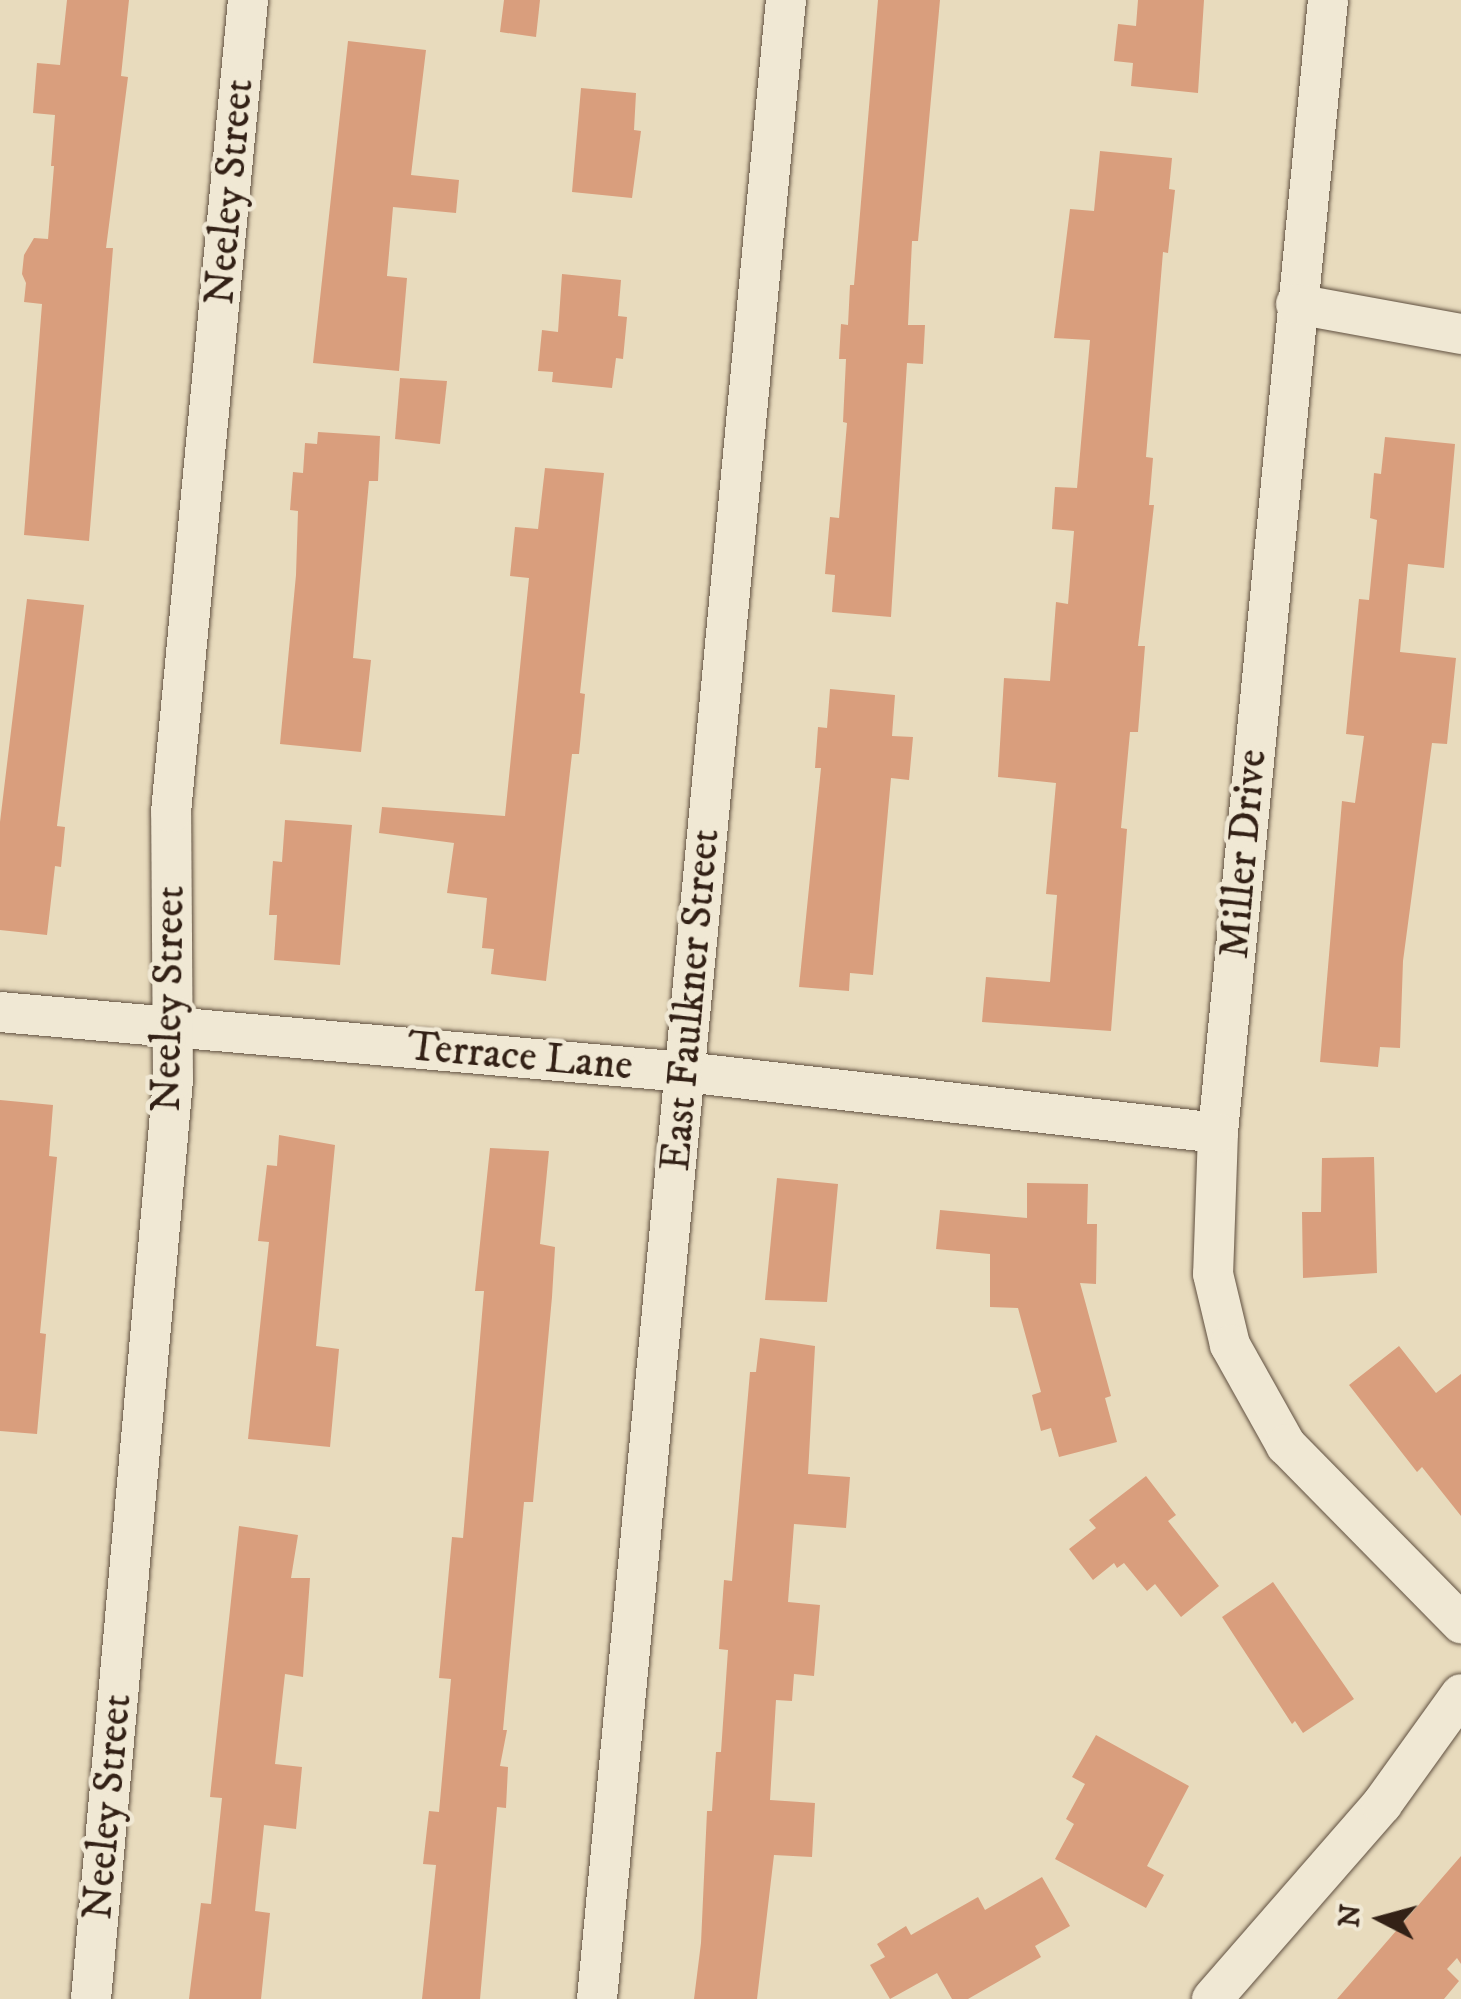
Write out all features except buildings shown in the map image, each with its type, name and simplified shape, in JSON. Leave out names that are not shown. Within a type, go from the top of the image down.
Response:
[{"type":"street","name":"Neeley Street","points":[[90,1999],[173,1080],[171,812],[248,0]]},
{"type":"street","name":"East Faulkner Street","points":[[596,1999],[786,0]]},
{"type":"street","name":"Miller Drive","points":[[1328,0],[1218,1133],[1213,1274],[1230,1346],[1286,1446],[1461,1623]]},
{"type":"street","points":[[1296,304],[1461,334]]},
{"type":"street","name":"Terrace Lane","points":[[0,1012],[684,1072],[1218,1133]]},
{"type":"street","points":[[1212,1999],[1382,1804],[1461,1694]]}]
